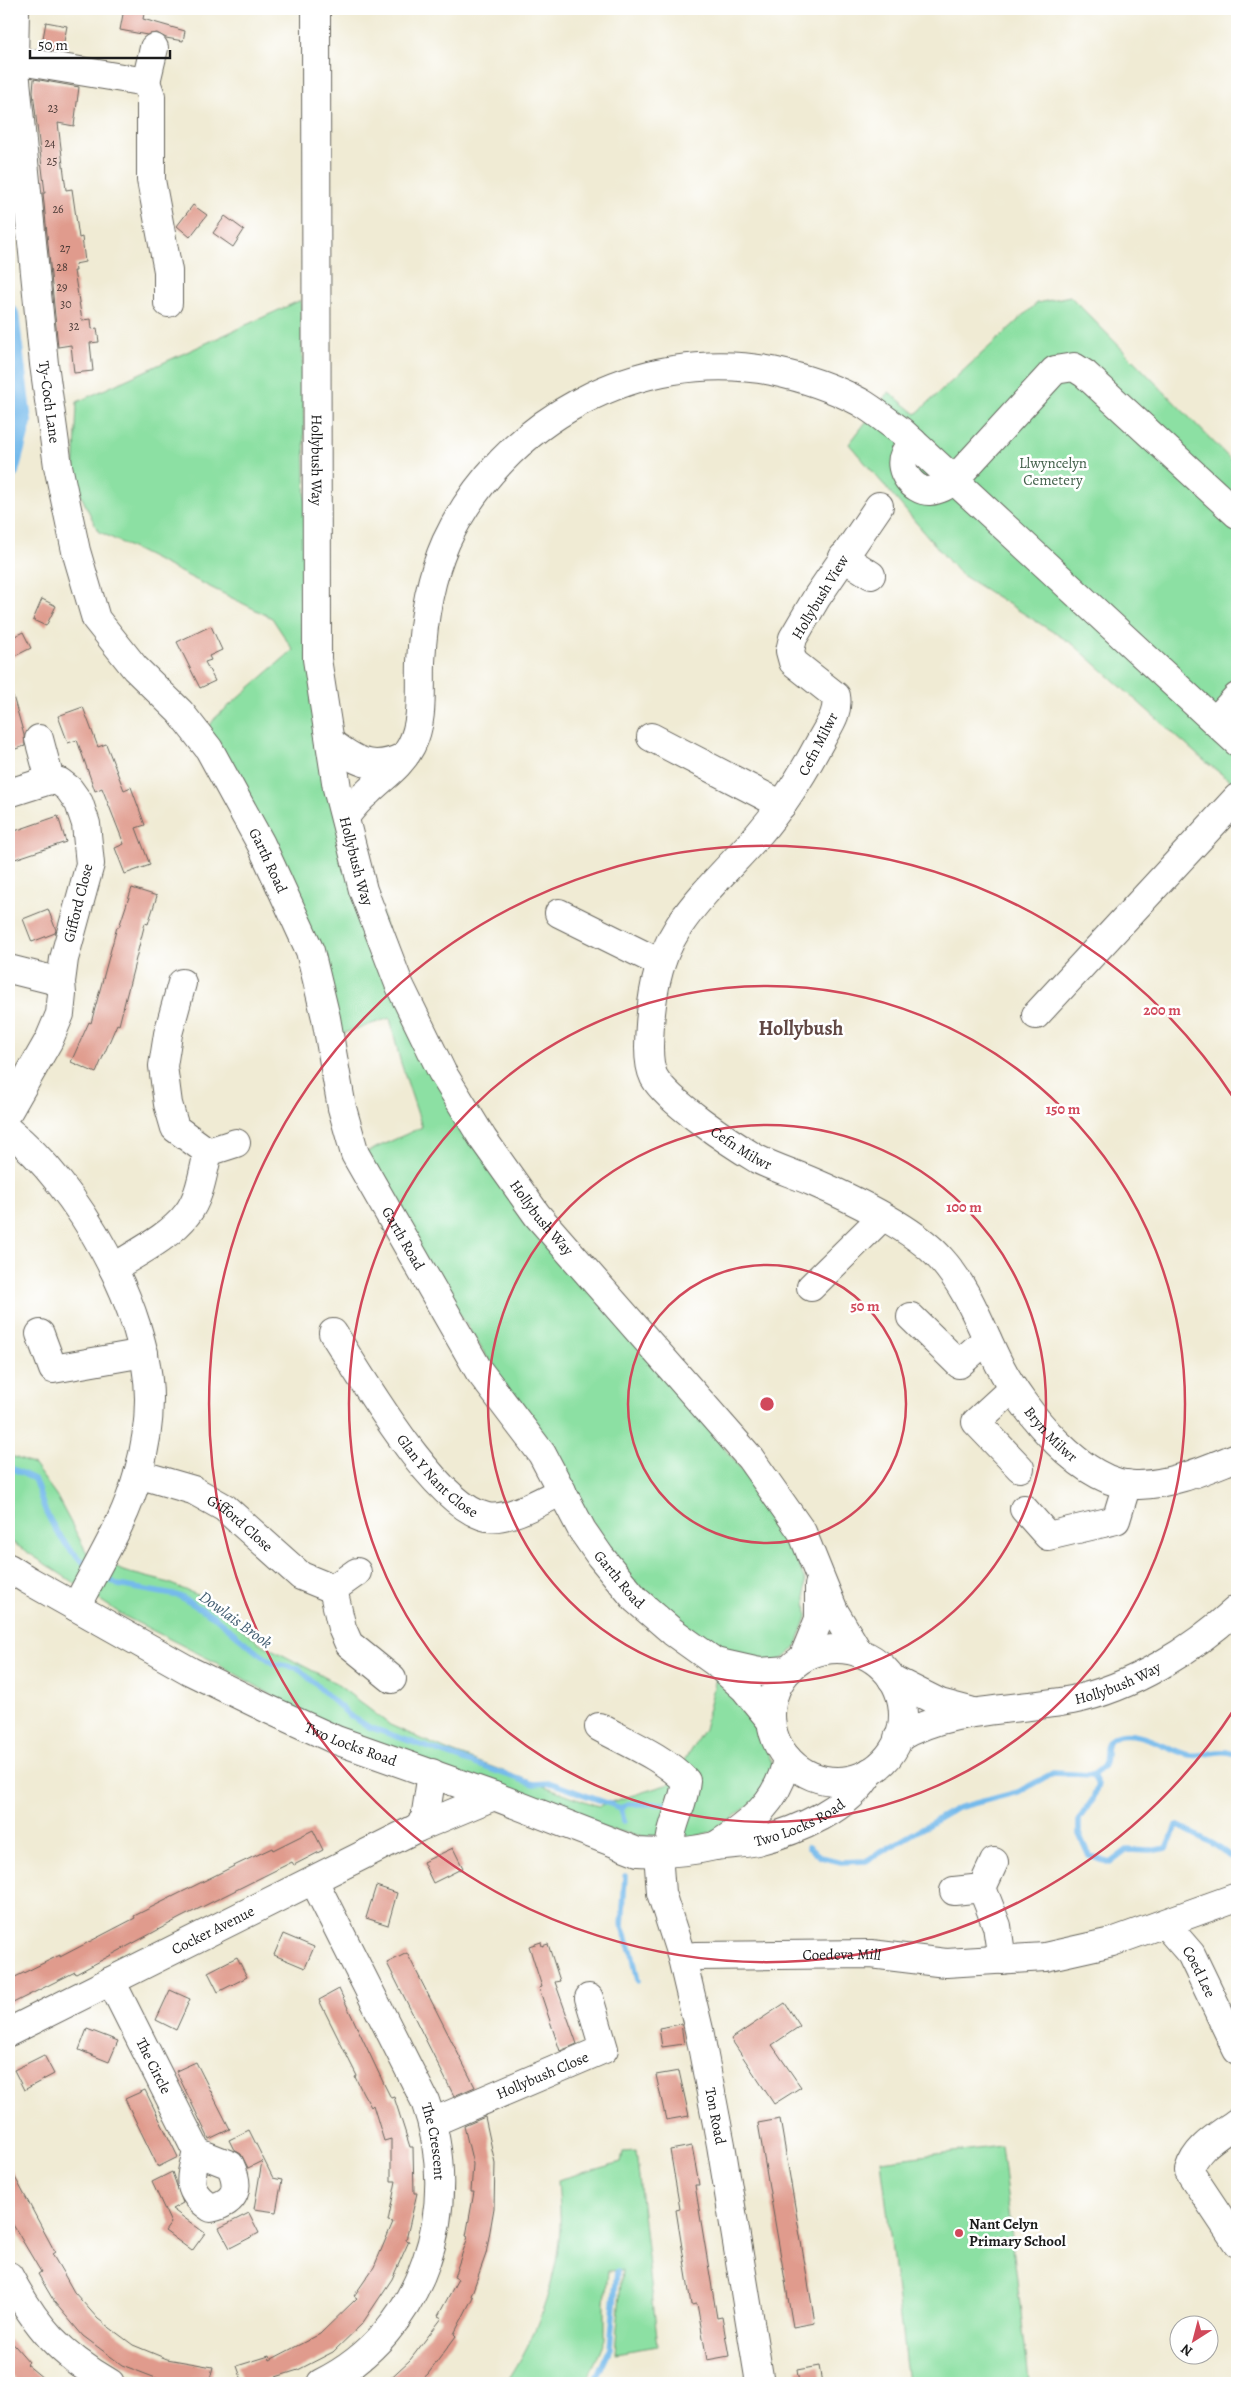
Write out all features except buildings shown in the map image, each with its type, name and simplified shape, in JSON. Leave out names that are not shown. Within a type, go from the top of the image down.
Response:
[{"type":"street","name":"Ty-Coch Lane","points":[[14,9],[14,60],[44,364],[58,466],[76,551],[96,619],[135,668],[180,712],[210,749]]},
{"type":"street","name":"Hollybush Way","points":[[316,9],[317,659],[337,788],[363,890],[399,984],[442,1072],[483,1139],[537,1215],[750,1458],[802,1532],[834,1611],[859,1653]]},
{"type":"street","points":[[154,48],[146,82],[151,96],[151,180],[168,271],[168,303]]},
{"type":"street","points":[[14,60],[146,82]]},
{"type":"street","points":[[345,817],[366,793],[396,769],[411,746],[418,726],[422,641],[427,602],[446,544],[460,515],[493,470],[516,444],[565,410],[593,394],[629,381],[668,372],[704,367],[772,371],[820,386],[859,402],[913,442],[904,455],[902,463],[906,477],[914,486],[927,491],[940,489],[954,480],[1055,370],[1074,367],[1085,374],[1237,514]]},
{"type":"street","points":[[954,480],[1237,742]]},
{"type":"street","name":"Hollybush View","points":[[822,683],[793,662],[790,651],[793,638],[843,557],[879,506]]},
{"type":"street","points":[[843,557],[871,575]]},
{"type":"street","name":"Cefn Milwr","points":[[822,683],[836,696],[836,713],[805,771],[782,805],[680,926],[660,963],[653,991],[649,1051],[653,1076],[671,1098],[759,1160],[815,1182],[882,1217],[921,1240],[941,1258]]},
{"type":"street","points":[[1215,721],[1237,697]]},
{"type":"street","points":[[651,737],[782,805]]},
{"type":"street","points":[[9,793],[50,780],[39,739]]},
{"type":"street","points":[[330,742],[362,764],[382,764],[403,757]]},
{"type":"street","name":"Garth Road","points":[[210,749],[261,844],[310,951],[326,1018],[342,1108],[355,1154],[479,1371],[542,1454],[582,1530],[600,1556],[636,1600],[673,1632],[715,1662],[744,1688],[771,1721]]},
{"type":"street","name":"Gifford Close","points":[[9,1110],[49,1040],[60,1014],[64,959],[90,864],[86,824],[79,803],[69,789],[60,782],[50,780]]},
{"type":"street","points":[[1036,1015],[1237,798]]},
{"type":"street","points":[[559,914],[660,963]]},
{"type":"street","points":[[9,969],[61,982]]},
{"type":"street","points":[[182,983],[168,1034],[163,1066],[168,1104],[175,1128],[208,1152]]},
{"type":"street","points":[[9,1131],[30,1147],[55,1175],[79,1208],[124,1293],[144,1354],[149,1398],[146,1437],[138,1474],[116,1534],[81,1597]]},
{"type":"street","points":[[208,1152],[236,1143]]},
{"type":"street","points":[[112,1268],[175,1227],[188,1214],[195,1199],[208,1152]]},
{"type":"street","points":[[811,1287],[882,1217]]},
{"type":"street","name":"Bryn Milwr","points":[[941,1258],[971,1301],[987,1339],[1012,1389],[1027,1409],[1074,1457],[1094,1472],[1136,1486],[1169,1481],[1237,1456]]},
{"type":"street","points":[[911,1317],[959,1364],[987,1339]]},
{"type":"street","name":"Glan Y Nant Close","points":[[333,1333],[342,1364],[419,1462],[452,1497],[472,1512],[489,1517],[504,1516],[562,1491]]},
{"type":"street","points":[[40,1334],[43,1373],[144,1354]]},
{"type":"street","points":[[1012,1389],[976,1422],[1020,1468]]},
{"type":"street","name":"Gifford Close","points":[[138,1474],[193,1490],[225,1508],[301,1576],[333,1589]]},
{"type":"street","points":[[1024,1509],[1048,1536],[1116,1520],[1127,1484]]},
{"type":"street","name":"Two Locks Road","points":[[9,1568],[81,1597],[190,1670],[336,1740],[432,1773],[638,1852],[694,1851],[715,1846],[756,1842],[793,1829],[848,1799],[865,1782],[870,1772]]},
{"type":"street","points":[[357,1572],[333,1589],[342,1628],[349,1644],[392,1679]]},
{"type":"street","name":"Hollybush Way","points":[[796,1664],[829,1649],[843,1649],[859,1653],[880,1666],[892,1679],[901,1701],[903,1714],[898,1738],[890,1753],[870,1772],[844,1780],[830,1781],[804,1772],[787,1758],[777,1742],[771,1721],[772,1702],[776,1688],[796,1664],[819,1619],[819,1572]]},
{"type":"street","name":"Hollybush Way","points":[[898,1738],[933,1722],[979,1712],[1074,1699],[1130,1680],[1188,1647],[1237,1609]]},
{"type":"street","name":"Garth Road","points":[[715,1662],[759,1672],[796,1664]]},
{"type":"street","name":"Hollybush Way","points":[[892,1679],[940,1703],[979,1712]]},
{"type":"street","name":"Ton Road","points":[[599,1727],[649,1754],[686,1781],[685,1795],[664,1853],[661,1893],[682,1958],[699,2030],[719,2136],[760,2383]]},
{"type":"street","name":"Two Locks Road","points":[[715,1846],[747,1824],[768,1803],[784,1776],[787,1758]]},
{"type":"street","points":[[417,1828],[424,1819],[432,1773]]},
{"type":"street","name":"Cocker Avenue","points":[[9,2032],[417,1828],[494,1796]]},
{"type":"street","points":[[994,1862],[982,1888],[997,1926],[1002,1960]]},
{"type":"street","name":"The Crescent","points":[[314,1881],[425,2100],[433,2122],[440,2174],[438,2216],[428,2261],[415,2290],[394,2322],[376,2344],[353,2364],[321,2383]]},
{"type":"street","points":[[954,1891],[982,1888]]},
{"type":"street","name":"Coedeva Mill","points":[[682,1958],[872,1954],[946,1962],[1044,1958],[1112,1942],[1236,1898]]},
{"type":"street","name":"Coed Lee","points":[[1165,1924],[1191,1954],[1237,2050]]},
{"type":"street","name":"The Circle","points":[[111,1981],[197,2152]]},
{"type":"street","name":"Hollybush Close","points":[[433,2122],[604,2049],[590,1998]]},
{"type":"street","points":[[1232,2247],[1189,2170],[1192,2158],[1199,2150],[1237,2122]]},
{"type":"street","points":[[9,2276],[24,2305],[45,2334],[67,2355],[110,2383]]},
{"type":"green space","name":"Llwyncelyn Cemetery","points":[[1070,296],[1237,466],[1237,786],[1202,759],[1074,645],[959,573],[849,444],[889,392],[916,414],[1037,303]]},
{"type":"green space","points":[[301,300],[309,643],[419,1050],[766,1502],[794,1552],[805,1581],[807,1617],[797,1645],[787,1656],[776,1662],[740,1663],[641,1597],[358,1156],[422,1127],[400,1060],[390,1018],[335,1036],[328,998],[197,744],[215,718],[293,650],[272,618],[98,531],[74,481],[77,402]]},
{"type":"green space","points":[[9,1455],[34,1465],[56,1495],[87,1553],[123,1571],[166,1582],[205,1598],[258,1642],[334,1682],[390,1725],[449,1751],[598,1806],[669,1784],[704,1729],[717,1674],[755,1718],[775,1771],[762,1796],[714,1831],[690,1838],[653,1838],[606,1829],[376,1744],[289,1705],[215,1662],[124,1616],[9,1540]]},
{"type":"green space","points":[[1001,2146],[1029,2380],[998,2383],[908,2383],[881,2161]]},
{"type":"green space","points":[[636,2151],[658,2346],[615,2353],[622,2270],[608,2271],[605,2302],[605,2339],[586,2383],[506,2383],[527,2348],[549,2290],[558,2250],[560,2230],[558,2180],[621,2162],[623,2152]]},
{"type":"waterway","points":[[9,314],[22,422],[9,471]]},
{"type":"waterway","name":"Dowlais Brook","points":[[9,1467],[34,1479],[44,1508],[55,1528],[70,1550],[90,1567]]},
{"type":"waterway","name":"Dowlais Brook","points":[[102,1575],[118,1585],[179,1596],[215,1617],[254,1650],[275,1664],[298,1668],[349,1715],[369,1727],[533,1784],[551,1783],[621,1808],[627,1804],[664,1804]]},
{"type":"waterway","points":[[808,1847],[821,1857],[841,1862],[866,1861],[957,1808],[1018,1792],[1053,1773],[1093,1775],[1104,1765],[1107,1744],[1111,1739],[1119,1735],[1138,1736],[1185,1754],[1198,1755],[1224,1752],[1237,1756]]},
{"type":"waterway","points":[[1093,1775],[1098,1785],[1093,1799],[1079,1819],[1079,1834],[1089,1856],[1110,1863],[1127,1850],[1151,1851],[1167,1848],[1177,1825],[1215,1845],[1237,1861]]},
{"type":"waterway","name":"Dowlais Brook","points":[[621,1808],[624,1821]]},
{"type":"waterway","name":"Dowlais Brook","points":[[625,1876],[622,1927],[632,1952],[638,1981]]},
{"type":"waterway","name":"Dowlais Brook","points":[[594,2383],[610,2348],[617,2271]]},
{"type":"place","name":"Nant Celyn Primary School","points":[[959,2233]]},
{"type":"district","name":"Hollybush","points":[[801,1028]]}]
